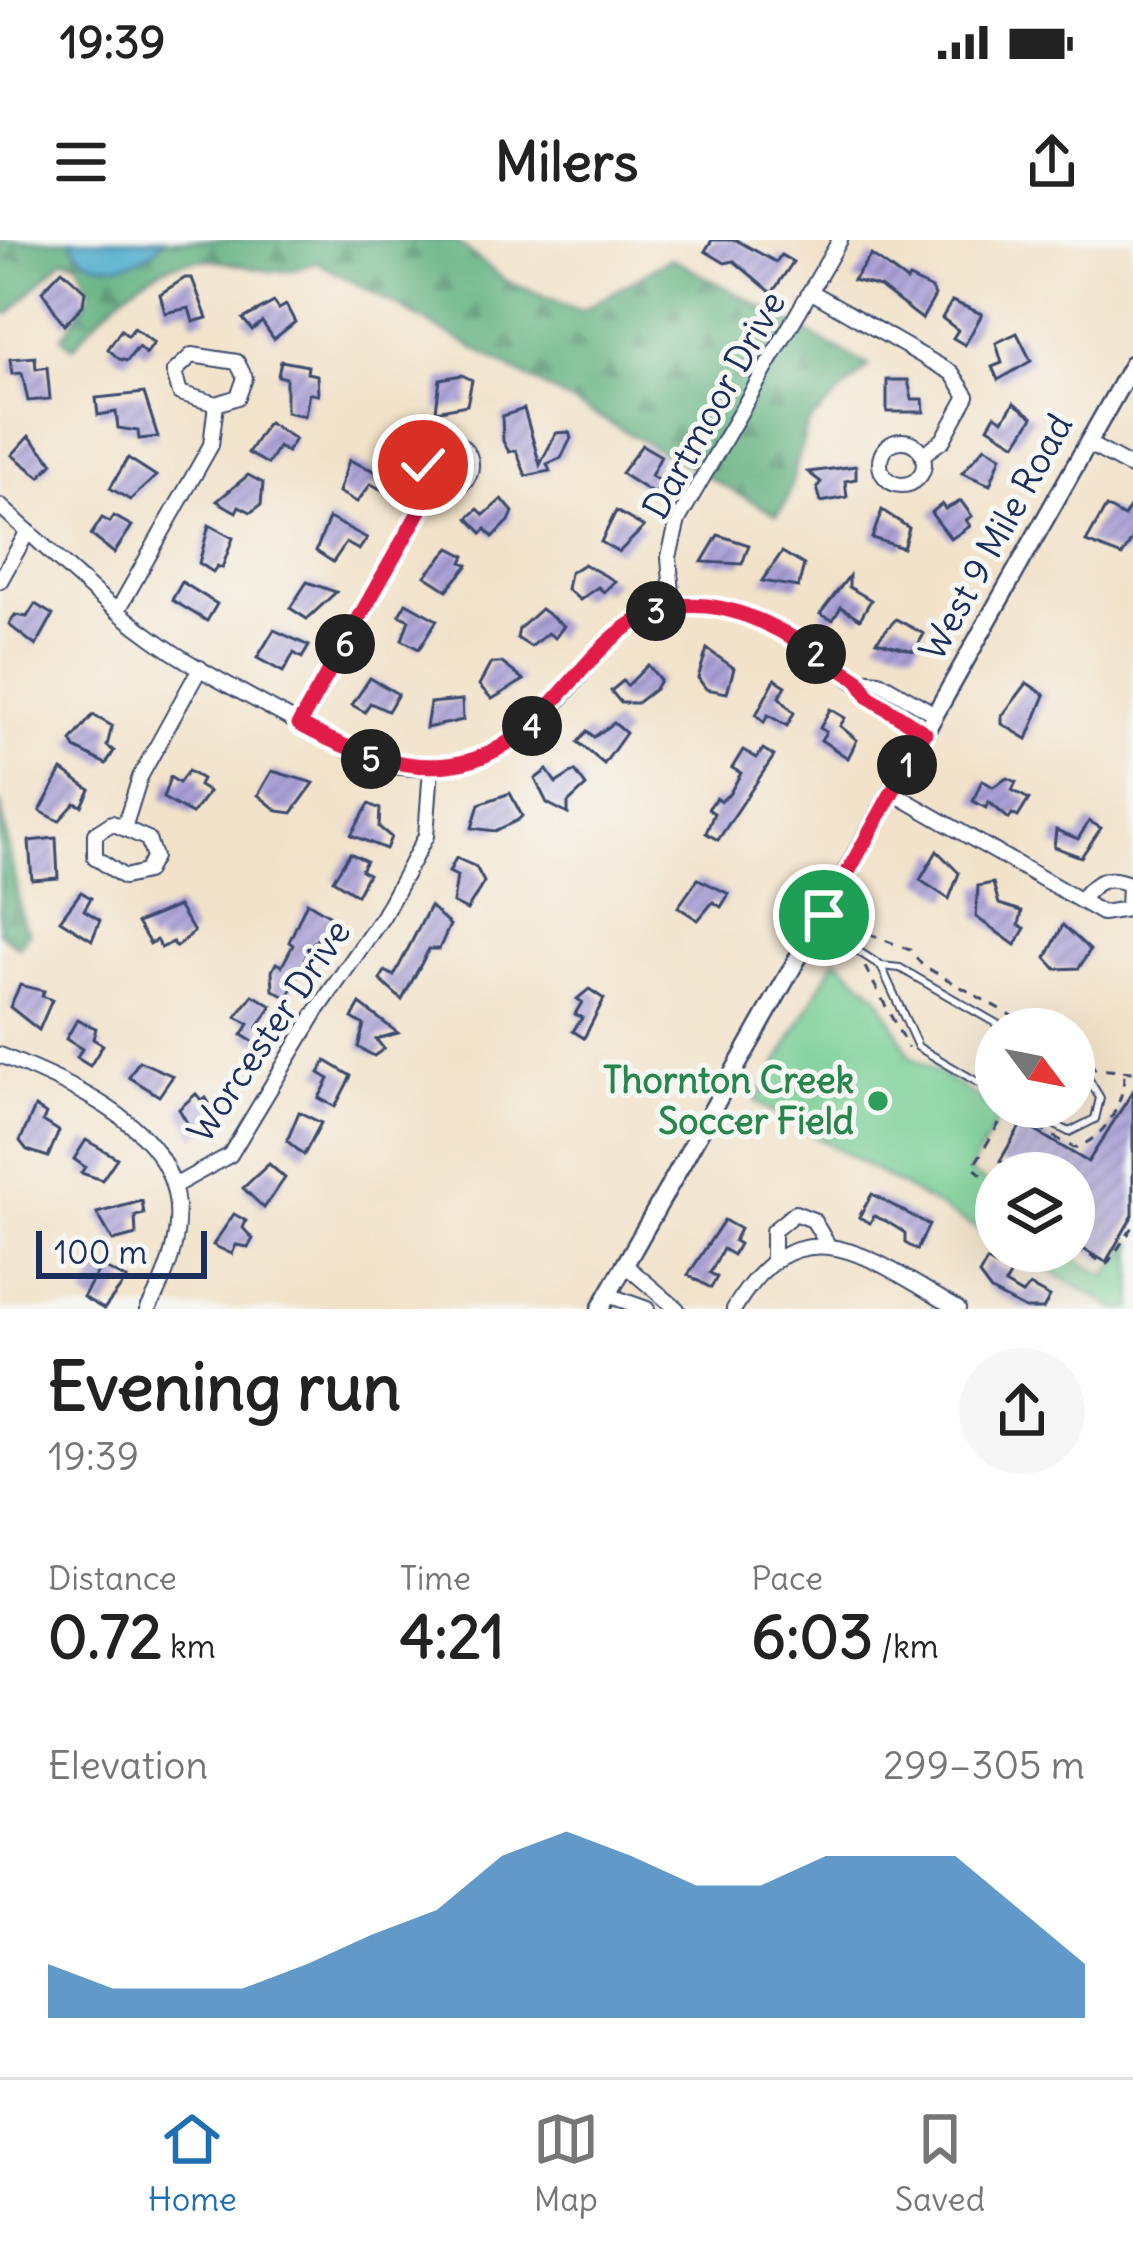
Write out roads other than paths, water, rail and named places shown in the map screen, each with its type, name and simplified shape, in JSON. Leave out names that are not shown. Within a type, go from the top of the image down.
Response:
[{"type":"street","points":[[820,240],[837,244]]},
{"type":"street","name":"Dartmoor Drive","points":[[673,607],[668,556],[678,520],[837,244]]},
{"type":"street","points":[[810,291],[952,373],[965,387],[967,396],[943,440],[922,454]]},
{"type":"street","points":[[224,356],[241,366],[245,382],[238,397],[216,404],[178,391],[173,376],[183,359],[224,356]]},
{"type":"street","name":"West 9 Mile Road","points":[[604,1302],[1133,363]]},
{"type":"street","points":[[118,610],[211,445],[216,404]]},
{"type":"street","points":[[1087,443],[1133,468]]},
{"type":"street","points":[[299,724],[435,484]]},
{"type":"street","points":[[0,506],[118,610],[200,668],[373,760],[431,768],[463,763],[526,730],[622,627],[673,607],[741,614],[858,680],[879,682],[935,714]]},
{"type":"street","points":[[0,580],[28,531]]},
{"type":"street","points":[[125,825],[140,777],[200,668]]},
{"type":"street","points":[[858,680],[869,697],[925,733]]},
{"type":"street","name":"Worcester Drive","points":[[148,1309],[167,1275],[180,1234],[175,1186],[230,1155],[316,1012],[383,916],[426,836],[431,768]]},
{"type":"street","points":[[893,793],[1082,898]]},
{"type":"street","points":[[125,825],[145,836],[153,849],[151,867],[134,878],[106,867],[92,850],[100,828],[125,825]]},
{"type":"street","points":[[0,1054],[39,1070],[134,1126],[164,1159],[175,1186]]},
{"type":"street","points":[[734,1309],[773,1258],[773,1231],[795,1213],[813,1220],[828,1245]]},
{"type":"street","points":[[773,1258],[828,1245],[860,1252],[958,1309]]},
{"type":"street","points":[[625,1265],[677,1309]]},
{"type":"street","points":[[604,1302],[647,1309]]},
{"type":"lane","points":[[818,925],[881,966],[900,968],[975,1011]]},
{"type":"lane","points":[[881,966],[918,1047],[975,1081]]},
{"type":"lane","points":[[1095,1090],[1100,1098],[1095,1119]]},
{"type":"water","points":[[71,240],[164,240],[142,258],[114,265],[88,260]]},
{"type":"place","name":"Thornton Creek Soccer Field","points":[[878,1101]]}]
